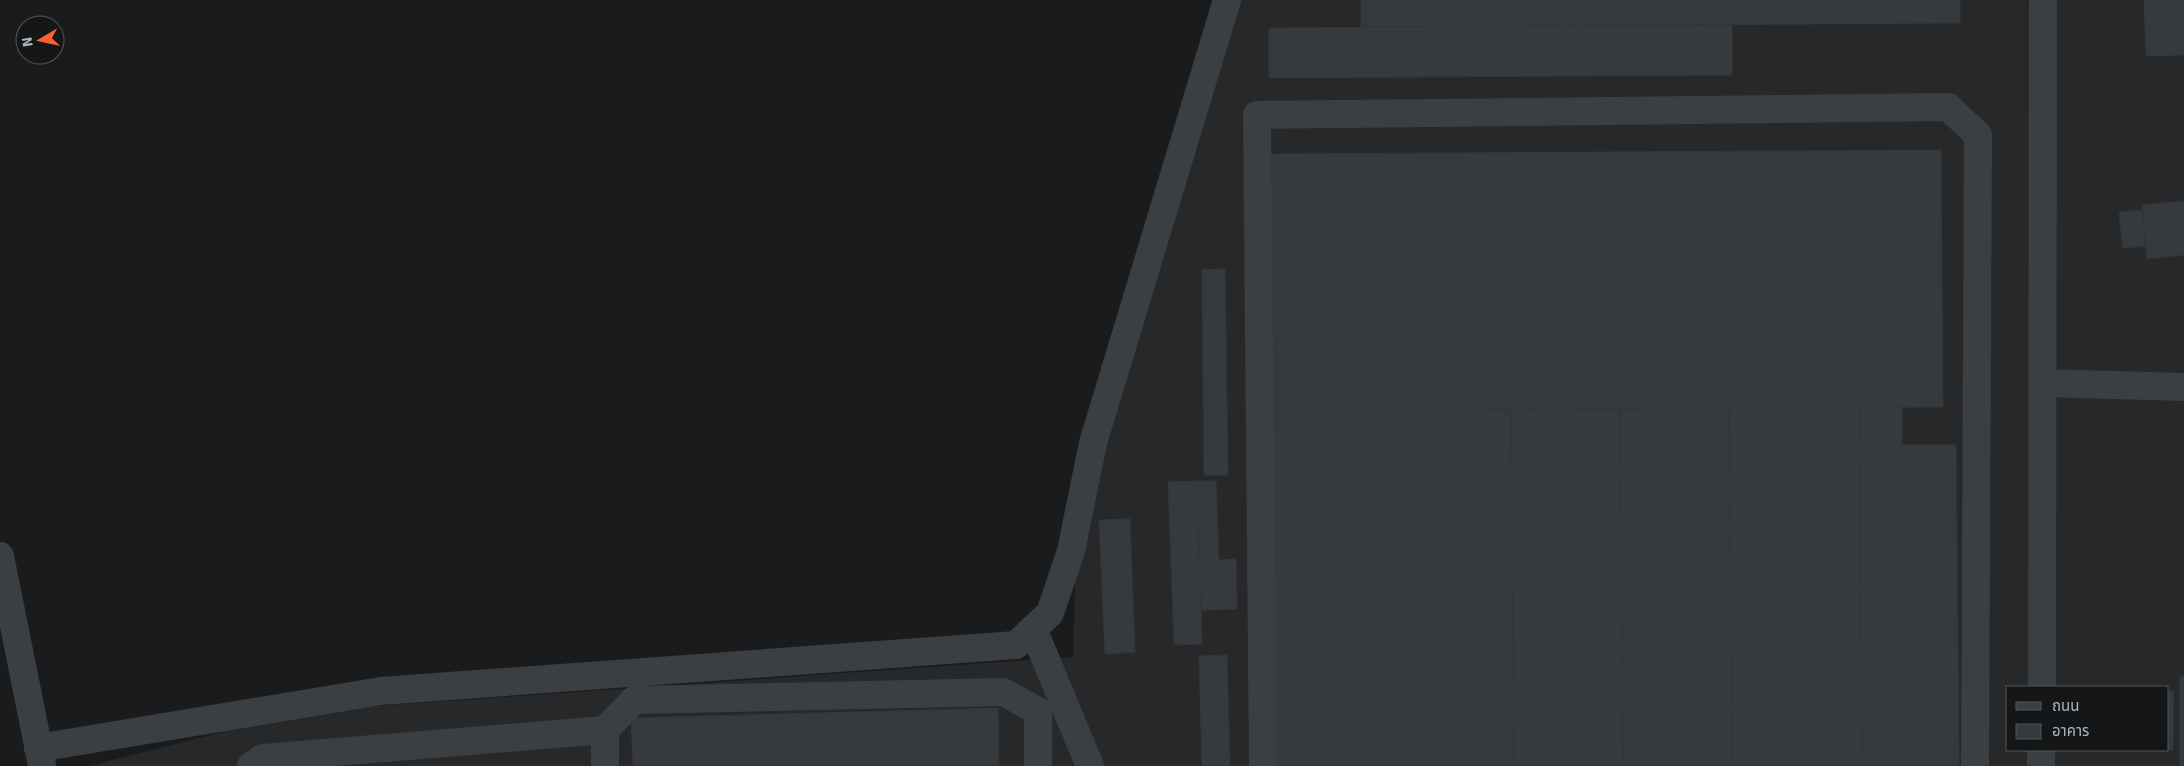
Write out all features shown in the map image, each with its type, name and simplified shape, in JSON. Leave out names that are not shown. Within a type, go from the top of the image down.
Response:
[{"type":"street","points":[[0,556],[40,757],[381,691],[1016,645],[1050,613],[1071,551],[1093,443],[1227,0]]},
{"type":"street","points":[[2042,686],[2043,0]]},
{"type":"street","points":[[1263,766],[1258,115],[1948,107],[1978,135],[1975,766]]},
{"type":"street","points":[[2042,383],[2184,387]]},
{"type":"street","points":[[1033,629],[1090,766]]},
{"type":"street","points":[[251,766],[263,758],[605,730],[634,700],[1003,692],[1038,711],[1038,766]]},
{"type":"street","points":[[605,730],[605,766]]},
{"type":"street","points":[[2041,766],[2042,751]]},
{"type":"shaded area","points":[[1232,0],[2184,0],[2184,766],[89,766],[305,711],[1073,657],[1077,522]]},
{"type":"building","points":[[1361,0],[1960,0],[1960,23],[1361,27]]},
{"type":"building","points":[[2144,0],[2184,0],[2184,55],[2146,56]]},
{"type":"building","points":[[1732,25],[1732,75],[1269,78],[1269,28]]},
{"type":"building","points":[[1941,150],[1943,407],[1273,411],[1271,154]]},
{"type":"building","points":[[2184,201],[2184,255],[2147,259],[2142,205]]},
{"type":"building","points":[[2142,210],[2145,246],[2123,248],[2119,212]]},
{"type":"building","points":[[1225,269],[1228,475],[1204,475],[1202,270]]},
{"type":"building","points":[[1902,407],[1902,445],[1956,445],[1959,747],[1862,748],[1859,408]]},
{"type":"building","points":[[1729,408],[1732,766],[1623,766],[1620,409]]},
{"type":"building","points":[[1729,408],[1859,408],[1862,766],[1732,766]]},
{"type":"building","points":[[1620,409],[1623,766],[1514,766],[1511,410]]},
{"type":"building","points":[[1511,410],[1514,766],[1276,766],[1273,411]]},
{"type":"building","points":[[1197,481],[1216,481],[1219,560],[1236,559],[1237,609],[1201,610]]},
{"type":"building","points":[[1197,481],[1202,644],[1174,645],[1168,482]]},
{"type":"building","points":[[1130,519],[1135,652],[1105,654],[1099,520]]},
{"type":"building","points":[[1227,655],[1230,766],[1202,766],[1199,656]]},
{"type":"building","points":[[2180,676],[2184,676],[2184,766],[2180,766]]},
{"type":"building","points":[[2169,691],[2174,691],[2173,750],[2169,750]]},
{"type":"building","points":[[998,708],[999,766],[633,766],[631,718]]},
{"type":"building","points":[[1959,747],[1959,766],[1862,766],[1862,748]]}]
